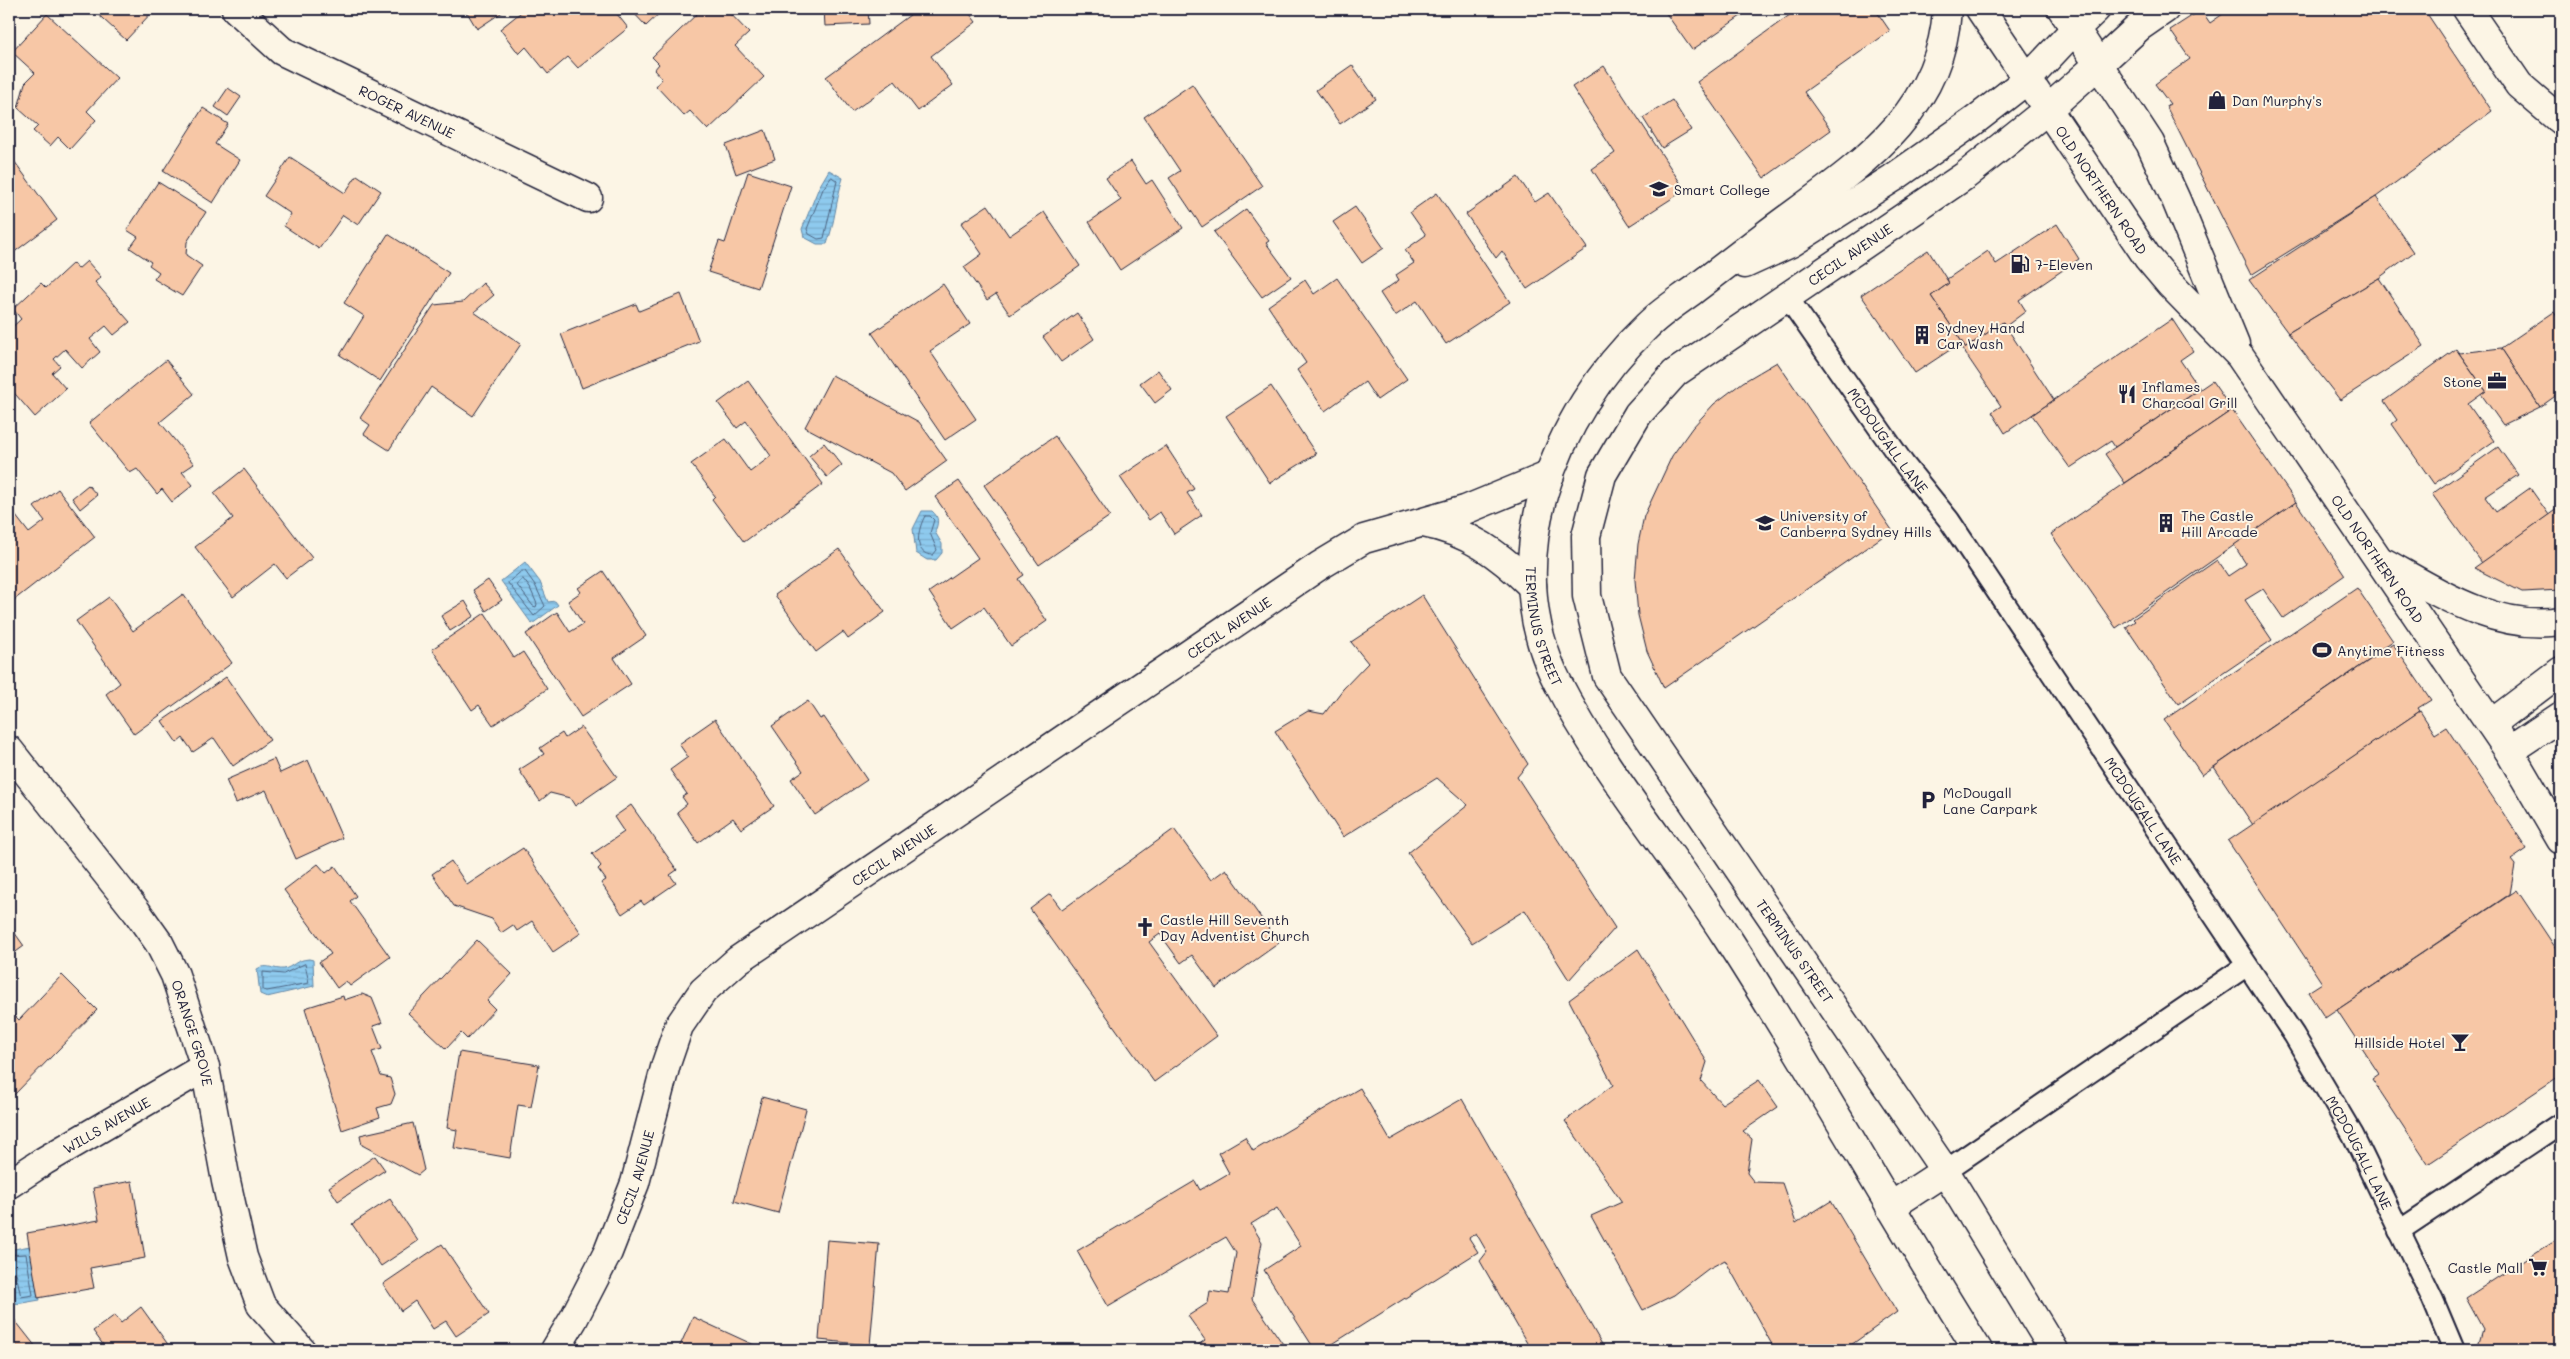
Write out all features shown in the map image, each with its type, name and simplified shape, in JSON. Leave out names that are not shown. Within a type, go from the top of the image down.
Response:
[{"type":"main road","name":"ROGER AVENUE","points":[[236,9],[282,51],[588,198]]},
{"type":"main road","points":[[1550,475],[1569,426],[1603,373],[1648,324],[1836,181],[1894,131],[1918,101],[1932,77],[1944,38],[1947,9]]},
{"type":"main road","name":"OLD NORTHERN ROAD","points":[[1980,9],[2148,258],[2170,284],[2240,356],[2509,751],[2561,840]]},
{"type":"main road","points":[[1711,277],[1791,243],[1893,178],[1974,121],[2028,79],[2069,18],[2096,9]]},
{"type":"main road","name":"CECIL AVENUE","points":[[1586,536],[1602,475],[1638,414],[1675,373],[1966,176],[2047,110],[2139,27],[2165,9]]},
{"type":"main road","points":[[2467,9],[2520,85],[2561,121]]},
{"type":"main road","name":"OLD NORTHERN ROAD","points":[[2069,18],[2100,63],[2154,150],[2240,356]]},
{"type":"main road","name":"CECIL AVENUE","points":[[555,1350],[573,1320],[608,1252],[635,1183],[666,1064],[679,1026],[703,991],[738,960],[1319,566],[1364,539],[1424,523],[1497,499],[1550,475]]},
{"type":"main road","name":"TERMINUS STREET","points":[[1550,475],[1535,530],[1532,586],[1536,619],[1556,681],[1594,744],[1725,934],[1978,1350]]},
{"type":"main road","name":"CECIL AVENUE","points":[[1424,523],[1450,529],[1490,548],[1532,586]]},
{"type":"main road","name":"TERMINUS STREET","points":[[1586,536],[1587,596],[1607,676],[1945,1171],[2054,1350]]},
{"type":"main road","points":[[2381,561],[2475,610],[2521,622],[2561,621]]},
{"type":"main road","points":[[2491,724],[2561,671]]},
{"type":"main road","points":[[2509,751],[2561,716]]},
{"type":"main road","name":"ORANGE GROVE","points":[[9,750],[137,912],[159,943],[176,975],[205,1067],[226,1181],[243,1257],[261,1306],[301,1350]]},
{"type":"main road","name":"WILLS AVENUE","points":[[9,1184],[44,1161],[205,1067]]},
{"type":"main road","points":[[1890,1207],[1945,1171]]},
{"type":"lane","name":"MCDOUGALL LANE","points":[[1788,298],[1904,464],[1949,520],[2294,1035],[2353,1135],[2454,1350]]},
{"type":"lane","points":[[1945,1171],[2246,966]]},
{"type":"lane","points":[[2399,1231],[2561,1123]]},
{"type":"water","points":[[829,170],[843,178],[827,244],[817,244],[804,237],[802,229],[819,187]]},
{"type":"water","points":[[922,511],[932,511],[937,518],[935,532],[942,544],[942,553],[936,560],[927,560],[916,553],[913,529]]},
{"type":"water","points":[[525,562],[540,582],[548,602],[555,601],[558,605],[532,624],[501,581]]},
{"type":"water","points":[[309,959],[313,960],[314,986],[267,997],[260,994],[257,969],[267,967],[284,969]]},
{"type":"water","points":[[30,1246],[40,1300],[16,1304],[9,1271],[9,1250]]},
{"type":"building","points":[[92,9],[155,9],[126,40]]},
{"type":"building","points":[[465,9],[507,9],[477,29]]},
{"type":"building","points":[[525,9],[613,9],[628,28],[578,68],[568,57],[548,74],[526,47],[519,54],[500,29]]},
{"type":"building","points":[[630,9],[664,9],[646,26]]},
{"type":"building","points":[[702,9],[726,9],[749,33],[735,46],[764,77],[708,130],[690,111],[684,116],[656,86],[662,79],[654,70],[659,64],[652,57]]},
{"type":"building","points":[[809,9],[868,9],[869,24],[825,26],[824,10]]},
{"type":"building","points":[[918,9],[966,9],[976,22],[931,56],[953,85],[918,111],[895,81],[852,112],[826,77]]},
{"type":"building","points":[[1663,9],[1751,9],[1692,50]]},
{"type":"building","points":[[1798,9],[1875,9],[1890,31],[1804,92],[1831,130],[1764,178],[1697,82]]},
{"type":"building","points":[[2230,9],[2424,9],[2492,111],[2376,197],[2251,275],[2166,106],[2170,104],[2155,84],[2190,59],[2170,30],[2201,10],[2210,23]]},
{"type":"building","points":[[47,14],[117,78],[87,111],[96,120],[70,149],[58,137],[50,146],[33,131],[38,126],[18,108],[25,83],[35,73],[12,52]]},
{"type":"building","points":[[1352,65],[1376,99],[1340,124],[1316,90]]},
{"type":"building","points":[[1604,66],[1685,190],[1629,226],[1592,169],[1615,153],[1572,87]]},
{"type":"building","points":[[1192,84],[1262,186],[1202,227],[1169,178],[1180,171],[1144,117]]},
{"type":"building","points":[[228,88],[241,97],[228,116],[215,107]]},
{"type":"building","points":[[1672,100],[1691,130],[1662,148],[1643,118]]},
{"type":"building","points":[[203,108],[228,124],[215,144],[240,160],[213,203],[163,171]]},
{"type":"building","points":[[765,130],[775,159],[736,174],[726,145]]},
{"type":"building","points":[[9,154],[57,220],[13,253],[9,248]]},
{"type":"building","points":[[290,157],[345,193],[357,175],[381,191],[358,225],[343,215],[319,249],[284,226],[291,214],[264,196]]},
{"type":"building","points":[[1131,161],[1146,184],[1152,180],[1183,228],[1120,270],[1089,222],[1121,200],[1106,178]]},
{"type":"building","points":[[748,172],[791,186],[758,288],[708,272],[719,241],[725,243]]},
{"type":"building","points":[[1518,177],[1535,202],[1549,193],[1587,248],[1527,289],[1502,251],[1496,258],[1466,214]]},
{"type":"building","points":[[158,182],[206,212],[187,242],[186,255],[202,266],[182,296],[154,279],[159,272],[149,265],[151,262],[130,248],[138,237],[127,230]]},
{"type":"building","points":[[1437,193],[1510,302],[1446,344],[1417,301],[1395,316],[1380,293],[1399,280],[1396,275],[1414,263],[1405,250],[1426,235],[1410,212]]},
{"type":"building","points":[[2376,197],[2414,252],[2379,278],[2288,333],[2249,280]]},
{"type":"building","points":[[988,205],[1009,236],[1044,212],[1080,266],[1010,315],[996,294],[987,300],[964,267],[982,254],[961,223]]},
{"type":"building","points":[[1355,207],[1384,248],[1362,263],[1333,222]]},
{"type":"building","points":[[1246,209],[1269,241],[1266,243],[1291,277],[1262,297],[1214,232]]},
{"type":"building","points":[[2057,224],[2079,259],[2019,300],[2026,311],[2006,326],[2003,322],[1966,348],[1931,296],[1949,283],[1947,279],[1988,251],[1996,264]]},
{"type":"building","points":[[388,234],[449,273],[380,381],[340,355],[364,316],[344,303]]},
{"type":"building","name":"Sydney Hand Car Wash","points":[[1928,250],[1949,283],[1931,296],[1966,348],[2003,322],[2054,400],[2005,433],[1992,412],[2001,406],[1959,344],[1915,373],[1861,295]]},
{"type":"building","points":[[87,261],[101,277],[95,282],[130,322],[114,335],[106,326],[90,339],[100,352],[82,368],[65,349],[54,359],[60,366],[52,373],[66,389],[35,417],[9,387],[9,330],[21,319],[13,309],[41,283],[46,288],[73,263],[78,269]]},
{"type":"building","points":[[1337,278],[1407,379],[1377,400],[1365,382],[1325,411],[1297,370],[1306,363],[1268,306],[1305,280],[1314,294]]},
{"type":"building","points":[[2379,278],[2424,346],[2340,400],[2288,333]]},
{"type":"building","points":[[483,283],[494,295],[474,312],[521,344],[473,416],[431,387],[389,450],[364,434],[370,425],[360,418],[434,305],[463,302]]},
{"type":"building","points":[[943,284],[970,324],[930,351],[976,419],[945,440],[872,333]]},
{"type":"building","points":[[681,294],[699,341],[582,388],[561,334],[636,304],[639,311]]},
{"type":"building","points":[[2554,312],[2561,323],[2561,392],[2540,407],[2501,348]]},
{"type":"building","points":[[1077,313],[1094,339],[1061,362],[1043,337]]},
{"type":"building","name":"Inflames Charcoal Grill","points":[[2172,319],[2193,351],[2180,360],[2200,389],[2115,447],[2111,441],[2070,468],[2032,415]]},
{"type":"building","points":[[2501,348],[2540,407],[2503,425],[2481,394],[2486,391],[2459,353]]},
{"type":"building","points":[[2456,349],[2486,391],[2468,404],[2494,441],[2434,484],[2392,424],[2397,420],[2384,401]]},
{"type":"building","points":[[166,360],[194,394],[160,422],[194,464],[182,472],[193,485],[172,502],[162,489],[157,494],[137,469],[130,473],[89,423]]},
{"type":"building","name":"University of Canberra Sydney Hills","points":[[1777,362],[1892,530],[1664,688],[1647,651],[1638,615],[1635,580],[1638,544],[1644,516],[1672,456],[1692,428],[1714,404],[1743,382]]},
{"type":"building","points":[[1158,370],[1172,390],[1155,403],[1140,383]]},
{"type":"building","points":[[832,375],[919,422],[947,461],[905,491],[891,473],[805,427]]},
{"type":"building","points":[[748,381],[823,484],[744,542],[712,499],[715,496],[691,464],[726,439],[750,472],[771,456],[746,421],[737,428],[718,403]]},
{"type":"building","points":[[2212,381],[2232,410],[2125,483],[2105,454]]},
{"type":"building","points":[[1271,386],[1316,454],[1270,483],[1226,416]]},
{"type":"building","name":"The Castle Hill Arcade","points":[[2232,410],[2296,502],[2116,628],[2051,534]]},
{"type":"building","points":[[1055,436],[1110,516],[1039,565],[984,485]]},
{"type":"building","points":[[824,443],[842,465],[827,477],[809,456]]},
{"type":"building","points":[[1166,446],[1194,489],[1187,493],[1202,515],[1174,534],[1160,512],[1149,520],[1120,477]]},
{"type":"building","points":[[2498,447],[2518,475],[2485,497],[2496,512],[2530,488],[2549,515],[2482,563],[2432,494]]},
{"type":"building","points":[[244,469],[312,558],[286,578],[275,564],[233,597],[195,547],[233,518],[214,493]]},
{"type":"building","points":[[959,481],[1024,575],[1018,579],[1047,621],[1011,646],[984,607],[953,628],[929,592],[978,558],[935,497]]},
{"type":"building","points":[[88,485],[97,495],[80,509],[72,498]]},
{"type":"building","points":[[58,489],[95,537],[14,600],[9,593],[9,507],[29,533],[45,521],[34,507]]},
{"type":"building","points":[[2296,502],[2345,575],[2283,618],[2263,589],[2245,600],[2272,640],[2178,704],[2126,627],[2135,621],[2133,619],[2217,560],[2228,576],[2246,564],[2234,545]]},
{"type":"building","points":[[2561,506],[2561,590],[2522,592],[2474,568]]},
{"type":"building","points":[[839,549],[885,612],[848,639],[843,632],[816,652],[775,595]]},
{"type":"building","points":[[603,571],[646,636],[614,658],[631,684],[581,717],[526,634],[557,612],[570,632],[583,624],[568,601],[581,592],[578,588]]},
{"type":"building","points":[[488,580],[502,600],[486,611],[473,590]]},
{"type":"building","points":[[2357,588],[2393,641],[2379,650],[2381,652],[2202,775],[2164,720]]},
{"type":"building","points":[[183,594],[232,663],[134,734],[106,694],[120,683],[76,621],[109,597],[133,631]]},
{"type":"building","points":[[1422,595],[1528,764],[1517,777],[1615,928],[1569,980],[1525,910],[1472,943],[1408,853],[1468,805],[1437,778],[1343,837],[1275,731],[1308,711],[1324,714],[1343,689],[1368,663],[1351,642]]},
{"type":"building","points":[[465,601],[474,616],[450,631],[441,616]]},
{"type":"building","points":[[485,613],[514,658],[523,652],[547,689],[493,725],[479,705],[472,710],[432,649]]},
{"type":"building","points":[[2393,644],[2431,700],[2418,708],[2420,711],[2253,825],[2214,767]]},
{"type":"building","points":[[226,677],[270,740],[233,766],[214,738],[193,752],[183,738],[177,743],[162,721]]},
{"type":"building","points":[[808,701],[820,719],[824,717],[867,780],[815,815],[791,779],[803,771],[772,726]]},
{"type":"building","points":[[2420,711],[2435,734],[2446,727],[2527,849],[2511,860],[2515,865],[2510,894],[2325,1018],[2308,992],[2322,983],[2228,841]]},
{"type":"building","points":[[715,719],[774,806],[741,829],[733,818],[698,843],[677,812],[687,804],[682,797],[687,794],[670,770],[688,757],[679,744]]},
{"type":"building","points":[[581,727],[617,777],[575,806],[570,798],[550,793],[540,801],[519,770],[544,754],[540,748],[562,733],[565,738]]},
{"type":"building","points":[[274,759],[280,773],[308,760],[342,838],[296,859],[266,790],[236,803],[226,780]]},
{"type":"building","points":[[631,805],[677,870],[670,875],[676,883],[644,905],[641,901],[622,914],[601,883],[606,880],[598,869],[601,866],[592,854],[624,832],[614,817]]},
{"type":"building","points":[[1174,829],[1211,880],[1226,869],[1279,943],[1216,988],[1192,955],[1181,963],[1160,934],[1149,942],[1217,1036],[1154,1082],[1030,909],[1050,894],[1062,910]]},
{"type":"building","points":[[523,848],[581,933],[553,952],[532,921],[517,931],[513,925],[501,933],[492,919],[454,906],[432,874],[451,861],[467,885]]},
{"type":"building","points":[[318,864],[326,873],[335,866],[356,896],[350,901],[390,957],[350,986],[346,981],[337,988],[319,962],[331,954],[284,890]]},
{"type":"building","name":"Hillside Hotel","points":[[2517,890],[2561,956],[2561,1075],[2428,1164],[2372,1079],[2379,1074],[2337,1010]]},
{"type":"building","points":[[9,925],[24,946],[9,957]]},
{"type":"building","points":[[477,940],[512,974],[487,1001],[495,1009],[467,1039],[461,1033],[446,1049],[408,1013]]},
{"type":"building","points":[[1638,949],[1707,1062],[1701,1081],[1722,1104],[1759,1080],[1778,1107],[1743,1131],[1752,1139],[1747,1173],[1754,1182],[1782,1183],[1796,1223],[1831,1201],[1897,1312],[1844,1350],[1775,1350],[1725,1260],[1708,1269],[1674,1295],[1643,1310],[1591,1216],[1622,1202],[1565,1121],[1613,1085],[1569,1000]]},
{"type":"building","points":[[62,975],[97,1010],[12,1097],[9,1093],[9,1010],[19,1020]]},
{"type":"building","points":[[362,994],[372,998],[382,1023],[373,1026],[382,1049],[372,1052],[381,1076],[390,1078],[395,1094],[391,1104],[377,1108],[380,1117],[342,1130],[305,1008],[343,996],[344,1000]]},
{"type":"building","points":[[459,1052],[539,1065],[531,1107],[518,1105],[510,1158],[454,1148],[457,1130],[447,1128]]},
{"type":"building","points":[[1360,1088],[1390,1140],[1462,1099],[1604,1348],[1600,1350],[1531,1350],[1480,1261],[1487,1252],[1476,1233],[1469,1238],[1478,1252],[1323,1350],[1315,1350],[1264,1270],[1301,1246],[1277,1208],[1251,1224],[1262,1242],[1252,1299],[1287,1350],[1191,1350],[1205,1340],[1188,1316],[1208,1303],[1210,1291],[1229,1294],[1236,1253],[1226,1237],[1108,1306],[1077,1251],[1195,1181],[1200,1190],[1229,1173],[1218,1153],[1245,1137],[1253,1151]]},
{"type":"building","points":[[762,1097],[806,1109],[778,1213],[734,1201]]},
{"type":"building","points":[[413,1123],[424,1170],[418,1175],[362,1145],[360,1135]]},
{"type":"building","points":[[375,1156],[385,1170],[338,1201],[329,1187]]},
{"type":"building","points":[[132,1181],[145,1258],[90,1268],[94,1288],[38,1298],[27,1233],[99,1220],[93,1188]]},
{"type":"building","points":[[390,1199],[418,1241],[381,1266],[352,1224]]},
{"type":"building","name":"Castle Mall","points":[[2561,1236],[2561,1350],[2477,1350],[2483,1329],[2466,1298]]},
{"type":"building","points":[[827,1240],[879,1244],[870,1345],[819,1340]]},
{"type":"building","points":[[442,1244],[489,1314],[456,1336],[446,1321],[433,1329],[415,1301],[401,1311],[383,1284]]},
{"type":"building","points":[[141,1307],[172,1350],[107,1350],[93,1331],[115,1315],[121,1323]]},
{"type":"building","points":[[693,1317],[765,1350],[678,1350]]},
{"type":"building","points":[[14,1319],[36,1347],[32,1350],[9,1350],[9,1323]]},
{"type":"place","name":"Dan Murphy's","points":[[2217,100]]},
{"type":"place","name":"Smart College","points":[[1659,189]]},
{"type":"place","name":"7-Eleven","points":[[2020,264]]},
{"type":"place","name":"Sydney Hand Car Wash","points":[[1922,335]]},
{"type":"place","name":"Stone","points":[[2497,381]]},
{"type":"place","name":"Inflames Charcoal Grill","points":[[2127,394]]},
{"type":"place","name":"University of Canberra Sydney Hills","points":[[1765,523]]},
{"type":"place","name":"The Castle Hill Arcade","points":[[2166,523]]},
{"type":"place","name":"Anytime Fitness","points":[[2322,650]]},
{"type":"place","name":"McDougall Lane Carpark","points":[[1928,800]]},
{"type":"place","name":"Castle Hill Seventh Day Adventist Church","points":[[1145,927]]},
{"type":"place","name":"Hillside Hotel","points":[[2460,1042]]},
{"type":"place","name":"Castle Mall","points":[[2538,1267]]}]
